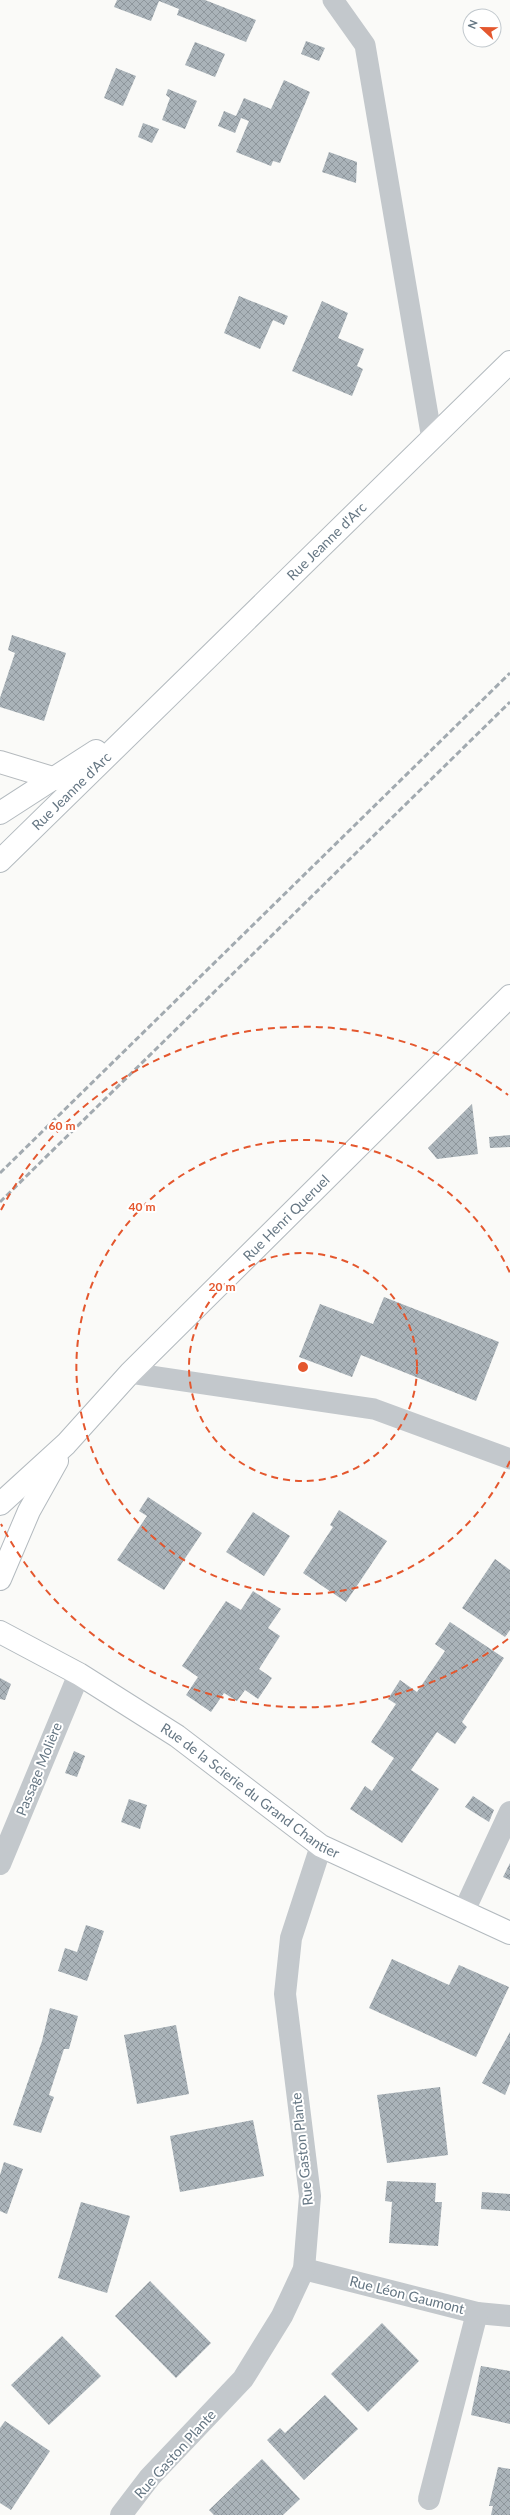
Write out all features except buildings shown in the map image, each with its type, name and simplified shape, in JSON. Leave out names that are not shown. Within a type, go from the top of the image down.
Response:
[{"type":"main road","name":"Rue Jeanne d'Arc","points":[[0,861],[142,720],[432,440],[510,362]]},
{"type":"main road","name":"Rue Jeanne d'Arc","points":[[0,813],[56,779],[142,720]]},
{"type":"main road","points":[[0,762],[56,779]]},
{"type":"main road","name":"Rue Henri Queruel","points":[[0,1504],[66,1444],[130,1373],[510,996]]},
{"type":"main road","name":"Rue Henri Queruel","points":[[0,1579],[28,1511],[66,1444]]},
{"type":"main road","name":"Rue de la Scierie du Grand Chantier","points":[[0,1632],[79,1674],[177,1736],[321,1846],[510,1933]]},
{"type":"street","name":"Passage Molière","points":[[0,1864],[79,1674]]},
{"type":"street","points":[[464,1911],[510,1812]]},
{"type":"street","name":"Rue Gaston Plante","points":[[121,2515],[150,2477],[243,2379],[282,2316],[304,2269],[310,2196],[285,1994],[291,1938],[321,1846]]},
{"type":"street","name":"Rue Léon Gaumont","points":[[304,2269],[477,2313],[510,2316]]},
{"type":"street","points":[[429,2499],[477,2313]]},
{"type":"lane","points":[[333,0],[365,45],[432,440]]},
{"type":"lane","points":[[130,1373],[374,1408],[510,1459]]},
{"type":"railway","points":[[0,1173],[510,673]]},
{"type":"railway","points":[[0,1202],[510,702]]}]
